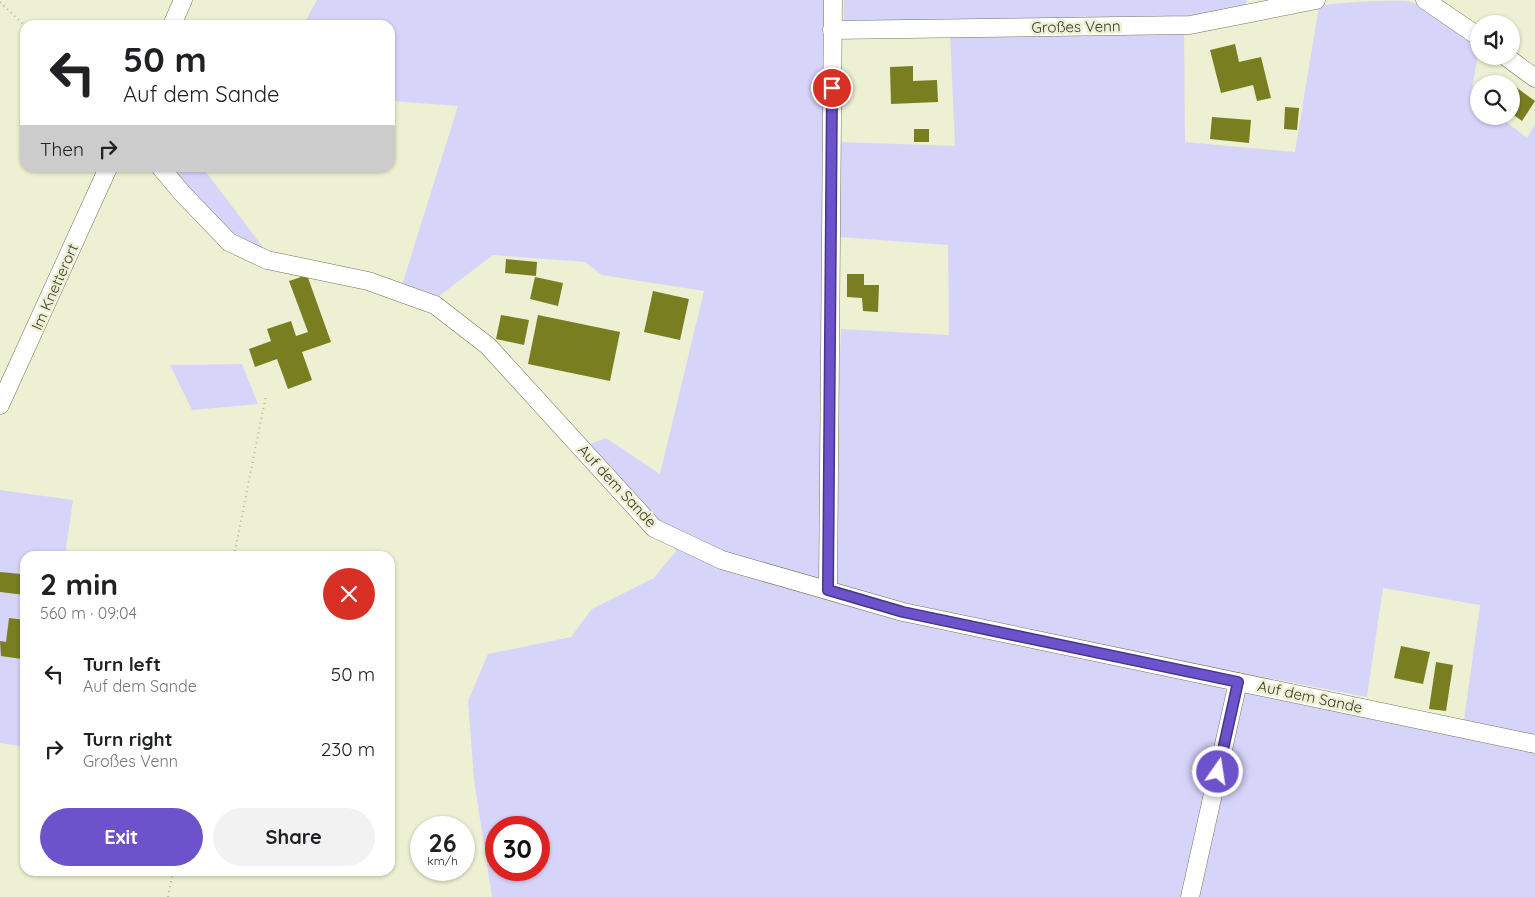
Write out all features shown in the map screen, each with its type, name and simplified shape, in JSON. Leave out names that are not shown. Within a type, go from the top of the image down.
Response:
[{"type":"street","points":[[174,20],[183,0]]},
{"type":"street","points":[[828,590],[833,0]]},
{"type":"street","name":"Großes Venn","points":[[832,30],[1190,26],[1316,0]]},
{"type":"street","points":[[1425,0],[1434,4],[1470,30]]},
{"type":"street","points":[[1517,65],[1535,78]]},
{"type":"street","name":"Im Knetterort","points":[[0,405],[106,172]]},
{"type":"street","name":"Auf dem Sande","points":[[164,172],[229,242],[267,260],[368,281],[435,305],[488,346],[654,528],[722,560],[912,614],[1535,744]]},
{"type":"street","points":[[1190,897],[1238,682]]},
{"type":"path","points":[[0,2],[20,21]]},
{"type":"path","points":[[235,551],[266,395]]},
{"type":"path","points":[[168,897],[172,876]]},
{"type":"shaded area","points":[[317,0],[827,0],[833,532],[841,329],[949,335],[948,245],[838,237],[839,142],[955,146],[950,34],[1184,34],[1185,142],[1295,152],[1319,6],[1339,3],[1408,1],[1427,10],[1470,41],[1470,65],[1476,65],[1474,75],[1470,75],[1470,125],[1510,125],[1527,138],[1535,124],[1535,736],[1464,720],[1480,605],[1383,588],[1367,697],[995,625],[1218,673],[1232,706],[1190,897],[492,897],[490,881],[550,881],[550,816],[485,816],[485,852],[474,780],[468,701],[488,654],[571,637],[592,609],[654,578],[676,551],[590,444],[606,438],[660,474],[704,291],[602,275],[585,262],[493,255],[439,296],[402,285],[458,106],[395,101],[395,20],[306,20]]},
{"type":"shaded area","points":[[844,0],[1247,0],[1245,5],[1192,19],[844,22]]},
{"type":"shaded area","points":[[175,172],[206,172],[268,254],[231,235]]},
{"type":"shaded area","points":[[242,364],[258,404],[192,410],[170,365]]},
{"type":"shaded area","points":[[0,490],[73,500],[66,551],[20,551],[20,746],[0,743]]},
{"type":"shaded area","points":[[1242,689],[1535,753],[1535,897],[1196,897]]},
{"type":"building","points":[[1235,44],[1239,62],[1261,57],[1271,98],[1257,101],[1253,85],[1221,93],[1210,50]]},
{"type":"building","points":[[913,66],[913,81],[937,80],[938,102],[891,104],[890,67]]},
{"type":"building","points":[[1520,90],[1535,101],[1522,121],[1520,120]]},
{"type":"building","points":[[1285,107],[1299,108],[1297,130],[1284,129]]},
{"type":"building","points":[[1212,117],[1251,120],[1249,143],[1210,139]]},
{"type":"building","points":[[914,129],[929,129],[929,142],[914,142]]},
{"type":"building","points":[[506,259],[537,262],[536,276],[505,273]]},
{"type":"building","points":[[847,274],[864,274],[864,285],[879,285],[878,312],[863,311],[862,298],[847,297]]},
{"type":"building","points":[[307,275],[331,342],[302,352],[312,380],[288,389],[277,359],[255,367],[249,349],[271,341],[267,329],[291,321],[296,336],[308,332],[289,281]]},
{"type":"building","points":[[535,277],[563,283],[558,306],[530,299]]},
{"type":"building","points":[[653,291],[689,299],[680,340],[644,332]]},
{"type":"building","points":[[501,315],[529,320],[524,345],[496,339]]},
{"type":"building","points":[[538,315],[620,332],[610,381],[528,364]]},
{"type":"building","points":[[0,572],[20,574],[20,594],[0,592]]},
{"type":"building","points":[[9,618],[20,619],[20,659],[1,656],[0,641],[6,642]]},
{"type":"building","points":[[1401,646],[1430,652],[1423,684],[1394,678]]},
{"type":"building","points":[[1436,662],[1453,665],[1446,711],[1429,709]]},
{"type":"route","points":[[832,88],[828,590],[903,612],[1238,682],[1218,772]]}]
